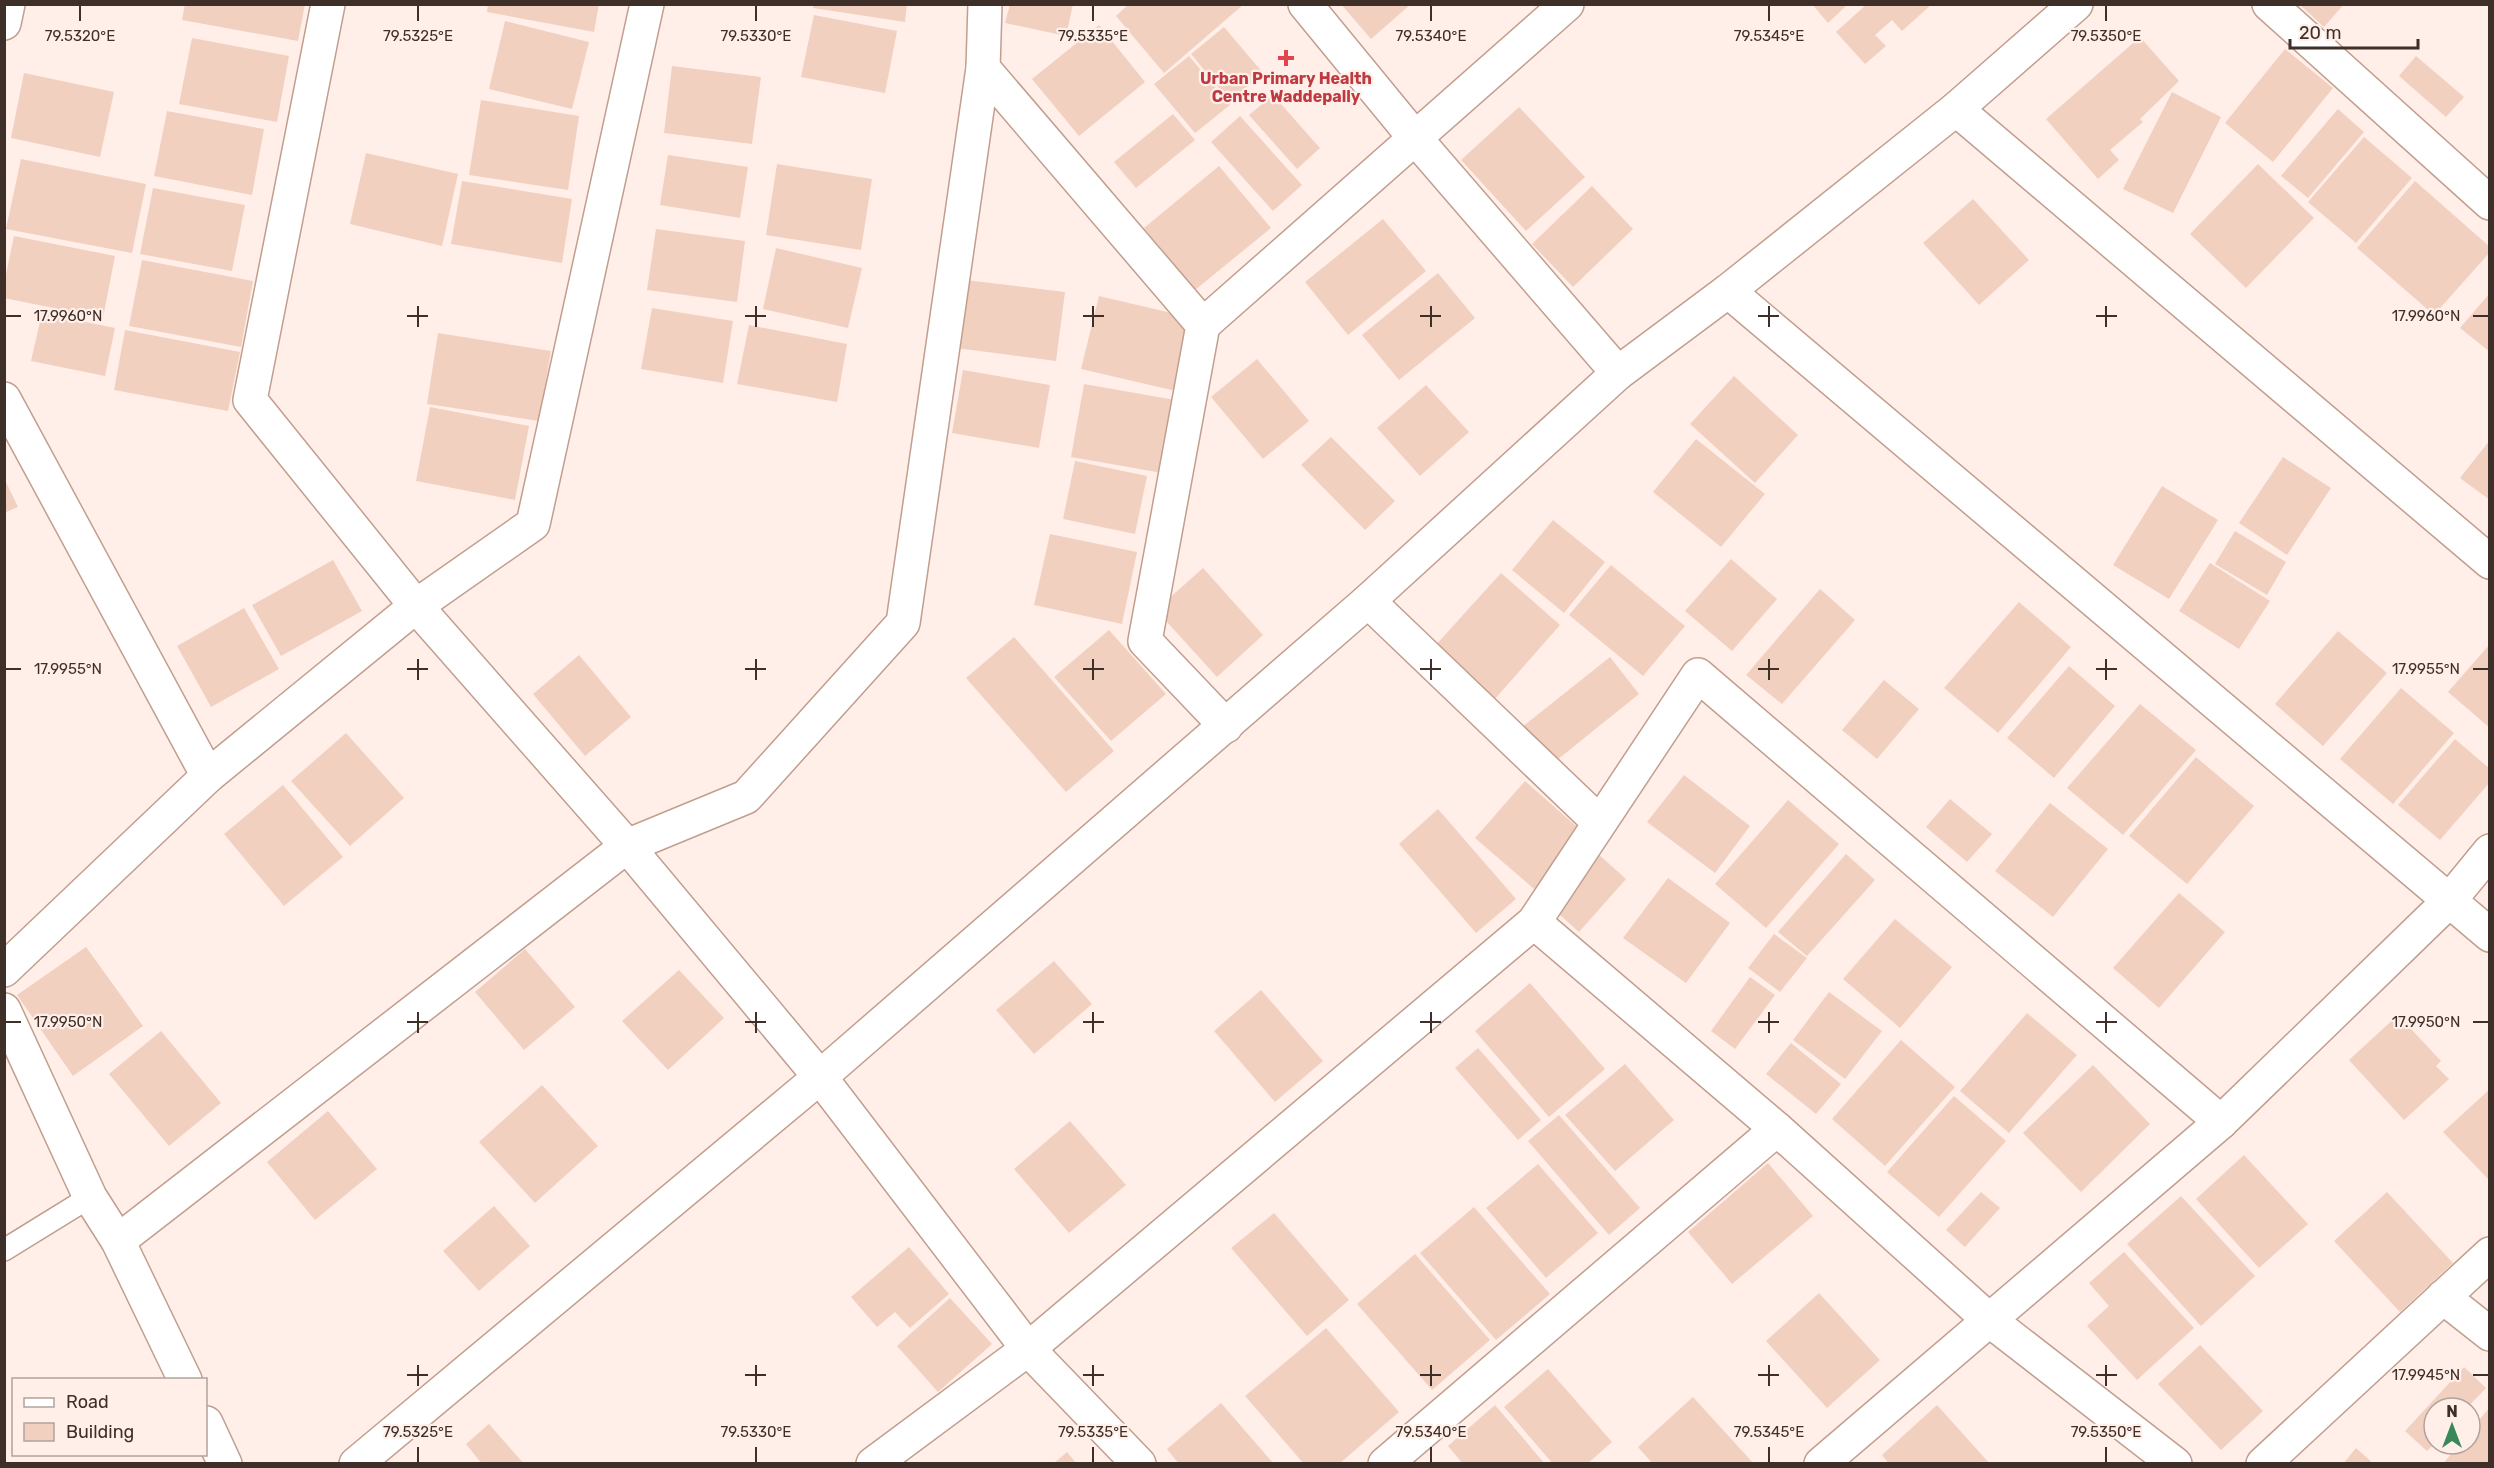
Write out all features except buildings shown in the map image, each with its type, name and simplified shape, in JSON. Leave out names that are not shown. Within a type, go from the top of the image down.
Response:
[{"type":"street","points":[[4,23],[8,4]]},
{"type":"street","points":[[328,4],[250,399],[416,606],[627,846],[820,1077],[1028,1349],[1139,1464]]},
{"type":"street","points":[[4,970],[208,776],[416,606],[533,524],[647,4]]},
{"type":"street","points":[[118,1241],[627,846],[746,797],[903,622],[983,68],[985,4]]},
{"type":"street","points":[[1305,4],[1415,138],[1618,373]]},
{"type":"street","points":[[1226,726],[1145,641],[1203,325],[1567,4]]},
{"type":"street","points":[[2269,4],[2490,203]]},
{"type":"street","points":[[356,1464],[820,1077],[1368,601],[1618,373],[1728,291],[1956,109],[2069,7]]},
{"type":"street","points":[[983,68],[1203,325]]},
{"type":"street","points":[[1956,109],[2490,562]]},
{"type":"street","points":[[1728,291],[2490,935]]},
{"type":"street","points":[[4,399],[208,776]]},
{"type":"street","points":[[1368,601],[1599,822]]},
{"type":"street","points":[[873,1464],[1028,1349],[1534,922],[1698,675],[2221,1122]]},
{"type":"street","points":[[1821,1464],[1988,1318],[2221,1122],[2449,901],[2490,851]]},
{"type":"street","points":[[1534,922],[1777,1129],[1988,1318],[2175,1464]]},
{"type":"street","points":[[4,1010],[90,1197],[118,1241],[184,1378]]},
{"type":"street","points":[[1385,1464],[1777,1129]]},
{"type":"street","points":[[2263,1464],[2490,1254]]},
{"type":"street","points":[[2444,1297],[2490,1334]]},
{"type":"street","points":[[207,1425],[225,1464]]},
{"type":"lane","points":[[4,1250],[90,1197]]},
{"type":"place","name":"Urban Primary Health Centre Waddepally","points":[[1286,58]]}]
